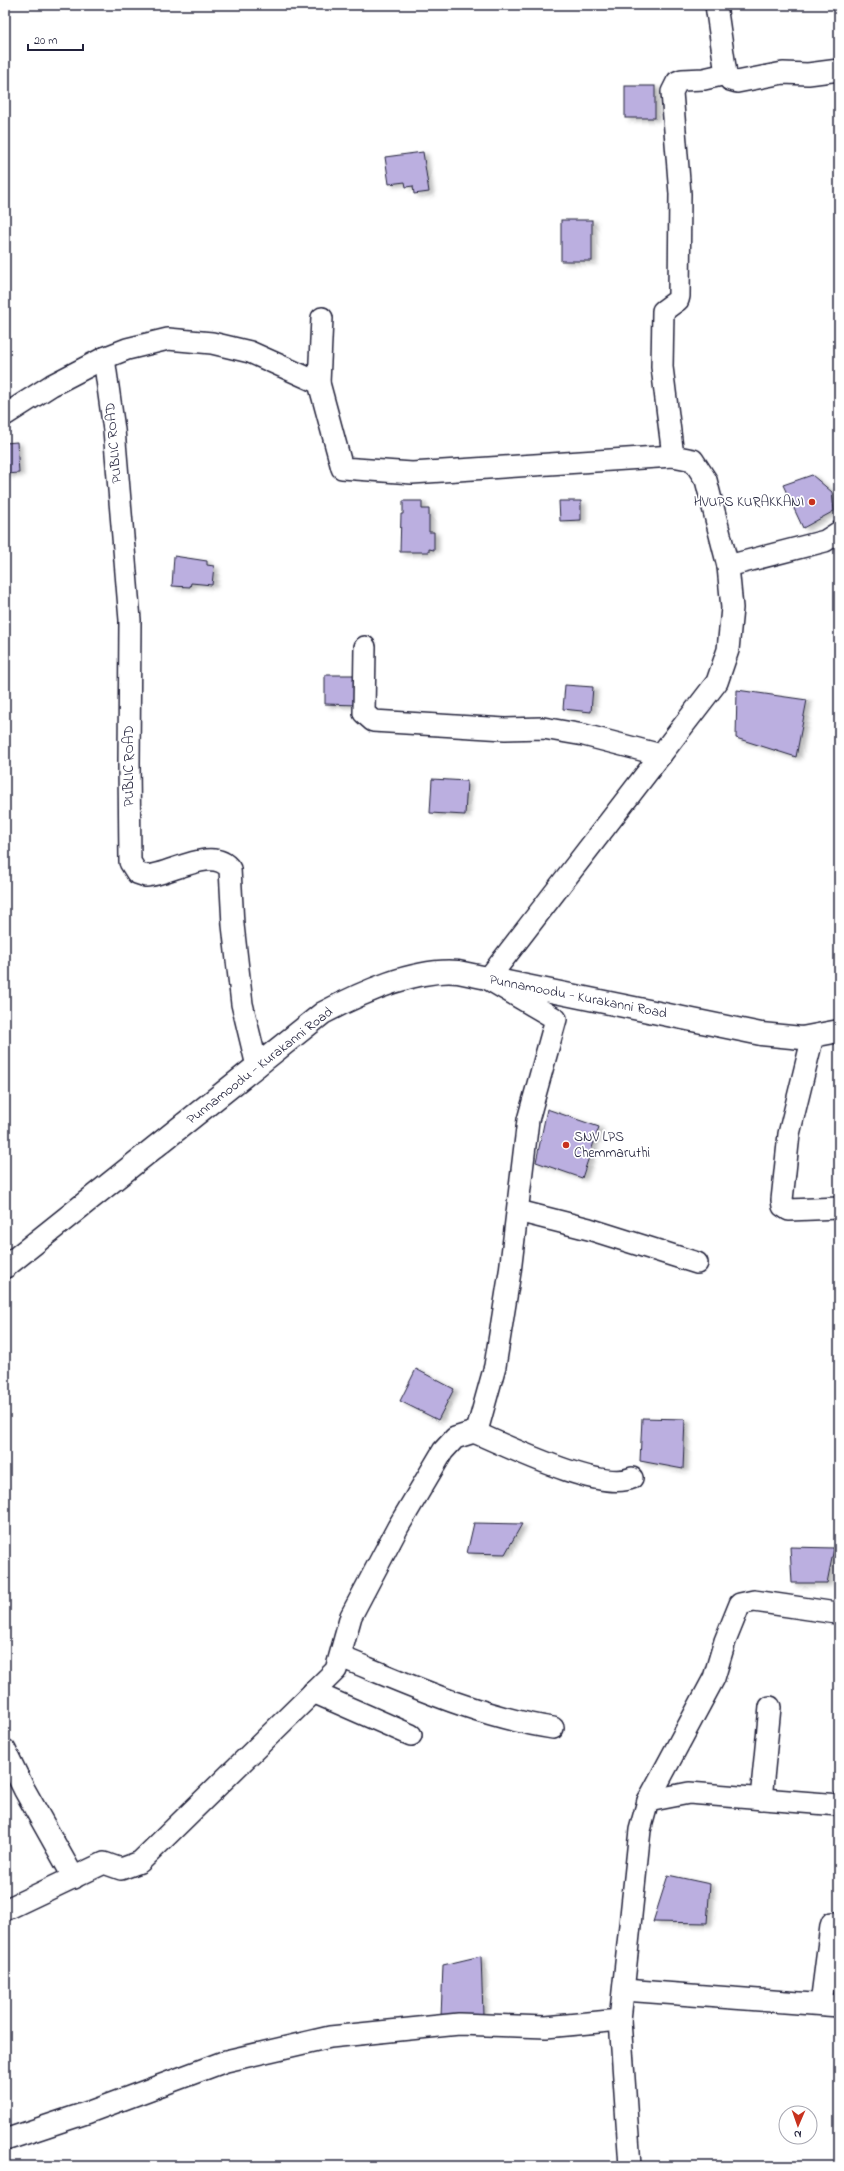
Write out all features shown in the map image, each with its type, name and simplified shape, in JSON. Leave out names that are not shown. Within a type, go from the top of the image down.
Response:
[{"type":"main road","name":"Punnamoodu - Kurakanni Road","points":[[5,1267],[323,1013],[425,972],[458,972],[761,1034],[802,1038],[839,1031]]},
{"type":"street","points":[[716,5],[726,74],[730,80],[737,82],[783,73],[808,74],[839,70]]},
{"type":"street","points":[[673,456],[662,368],[663,311],[678,300],[679,296],[680,194],[672,92],[676,82],[682,80],[704,79],[726,74]]},
{"type":"street","points":[[5,1910],[104,1863],[121,1869],[140,1862],[336,1670],[341,1657],[350,1616],[398,1527],[443,1450],[455,1438],[477,1431],[495,1366],[510,1272],[528,1120],[556,1018],[488,979],[701,705],[719,676],[728,650],[732,608],[728,566],[706,480],[693,460],[673,456],[412,472],[342,468],[319,383],[322,318]]},
{"type":"street","points":[[5,414],[52,384],[104,358],[158,340],[188,339],[250,352],[319,383]]},
{"type":"street","name":"PUBLIC ROAD","points":[[104,358],[114,430],[130,620],[128,763],[130,862],[137,873],[146,876],[208,859],[219,860],[230,869],[233,925],[242,1004],[257,1066]]},
{"type":"street","points":[[728,566],[825,541],[839,532]]},
{"type":"street","points":[[365,647],[364,713],[373,721],[505,729],[543,728],[584,735],[661,755]]},
{"type":"street","points":[[813,1036],[789,1134],[782,1200],[783,1206],[789,1210],[839,1208]]},
{"type":"street","points":[[518,1211],[589,1229],[697,1263]]},
{"type":"street","points":[[474,1432],[566,1470],[618,1482],[632,1478]]},
{"type":"street","points":[[630,2166],[620,2020],[640,1830],[648,1801],[714,1678],[725,1640],[740,1604],[754,1601],[836,1613]]},
{"type":"street","points":[[341,1657],[486,1714],[519,1723],[553,1728]]},
{"type":"street","points":[[313,1692],[412,1735]]},
{"type":"street","points":[[761,1799],[770,1707]]},
{"type":"street","points":[[5,1750],[24,1789],[74,1878]]},
{"type":"street","points":[[648,1801],[688,1793],[839,1805]]},
{"type":"street","points":[[624,1990],[830,2005],[831,1926],[832,1923],[839,1923]]},
{"type":"street","points":[[5,2140],[89,2112],[226,2061],[330,2036],[459,2024],[546,2027],[620,2020]]},
{"type":"building","points":[[836,13],[839,13],[839,50]]},
{"type":"building","points":[[625,86],[655,86],[655,118],[625,118]]},
{"type":"building","points":[[423,152],[429,192],[414,194],[413,186],[406,187],[405,182],[389,184],[385,157]]},
{"type":"building","points":[[561,220],[592,220],[592,261],[561,261]]},
{"type":"building","points":[[17,442],[19,473],[5,474],[5,443]]},
{"type":"building","name":"HVUPS KURAKKANI","points":[[812,475],[832,492],[834,511],[803,528],[783,485]]},
{"type":"building","points":[[403,501],[422,501],[422,509],[429,509],[429,532],[434,532],[434,550],[429,549],[429,552],[400,552],[401,514],[403,514]]},
{"type":"building","points":[[559,501],[581,501],[581,520],[560,521]]},
{"type":"building","points":[[174,556],[207,561],[207,565],[214,566],[212,585],[191,583],[190,587],[172,586]]},
{"type":"building","points":[[325,675],[359,675],[358,705],[325,704]]},
{"type":"building","points":[[565,685],[593,687],[591,712],[563,709]]},
{"type":"building","points":[[737,690],[807,700],[796,757],[736,738]]},
{"type":"building","points":[[432,779],[467,781],[465,815],[430,813]]},
{"type":"building","name":"SNV LPS Chemmaruthi","points":[[547,1109],[599,1127],[582,1178],[536,1162]]},
{"type":"building","points":[[416,1369],[454,1389],[438,1420],[400,1401]]},
{"type":"building","points":[[642,1418],[685,1419],[683,1469],[640,1461]]},
{"type":"building","points":[[474,1523],[522,1524],[505,1554],[467,1553]]},
{"type":"building","points":[[790,1547],[834,1548],[827,1583],[792,1583]]},
{"type":"building","points":[[668,1875],[710,1884],[707,1923],[653,1922]]},
{"type":"building","points":[[481,1956],[483,2015],[441,2017],[443,1965]]},
{"type":"place","name":"HVUPS KURAKKANI","points":[[812,502]]},
{"type":"place","name":"SNV LPS Chemmaruthi","points":[[566,1145]]}]
